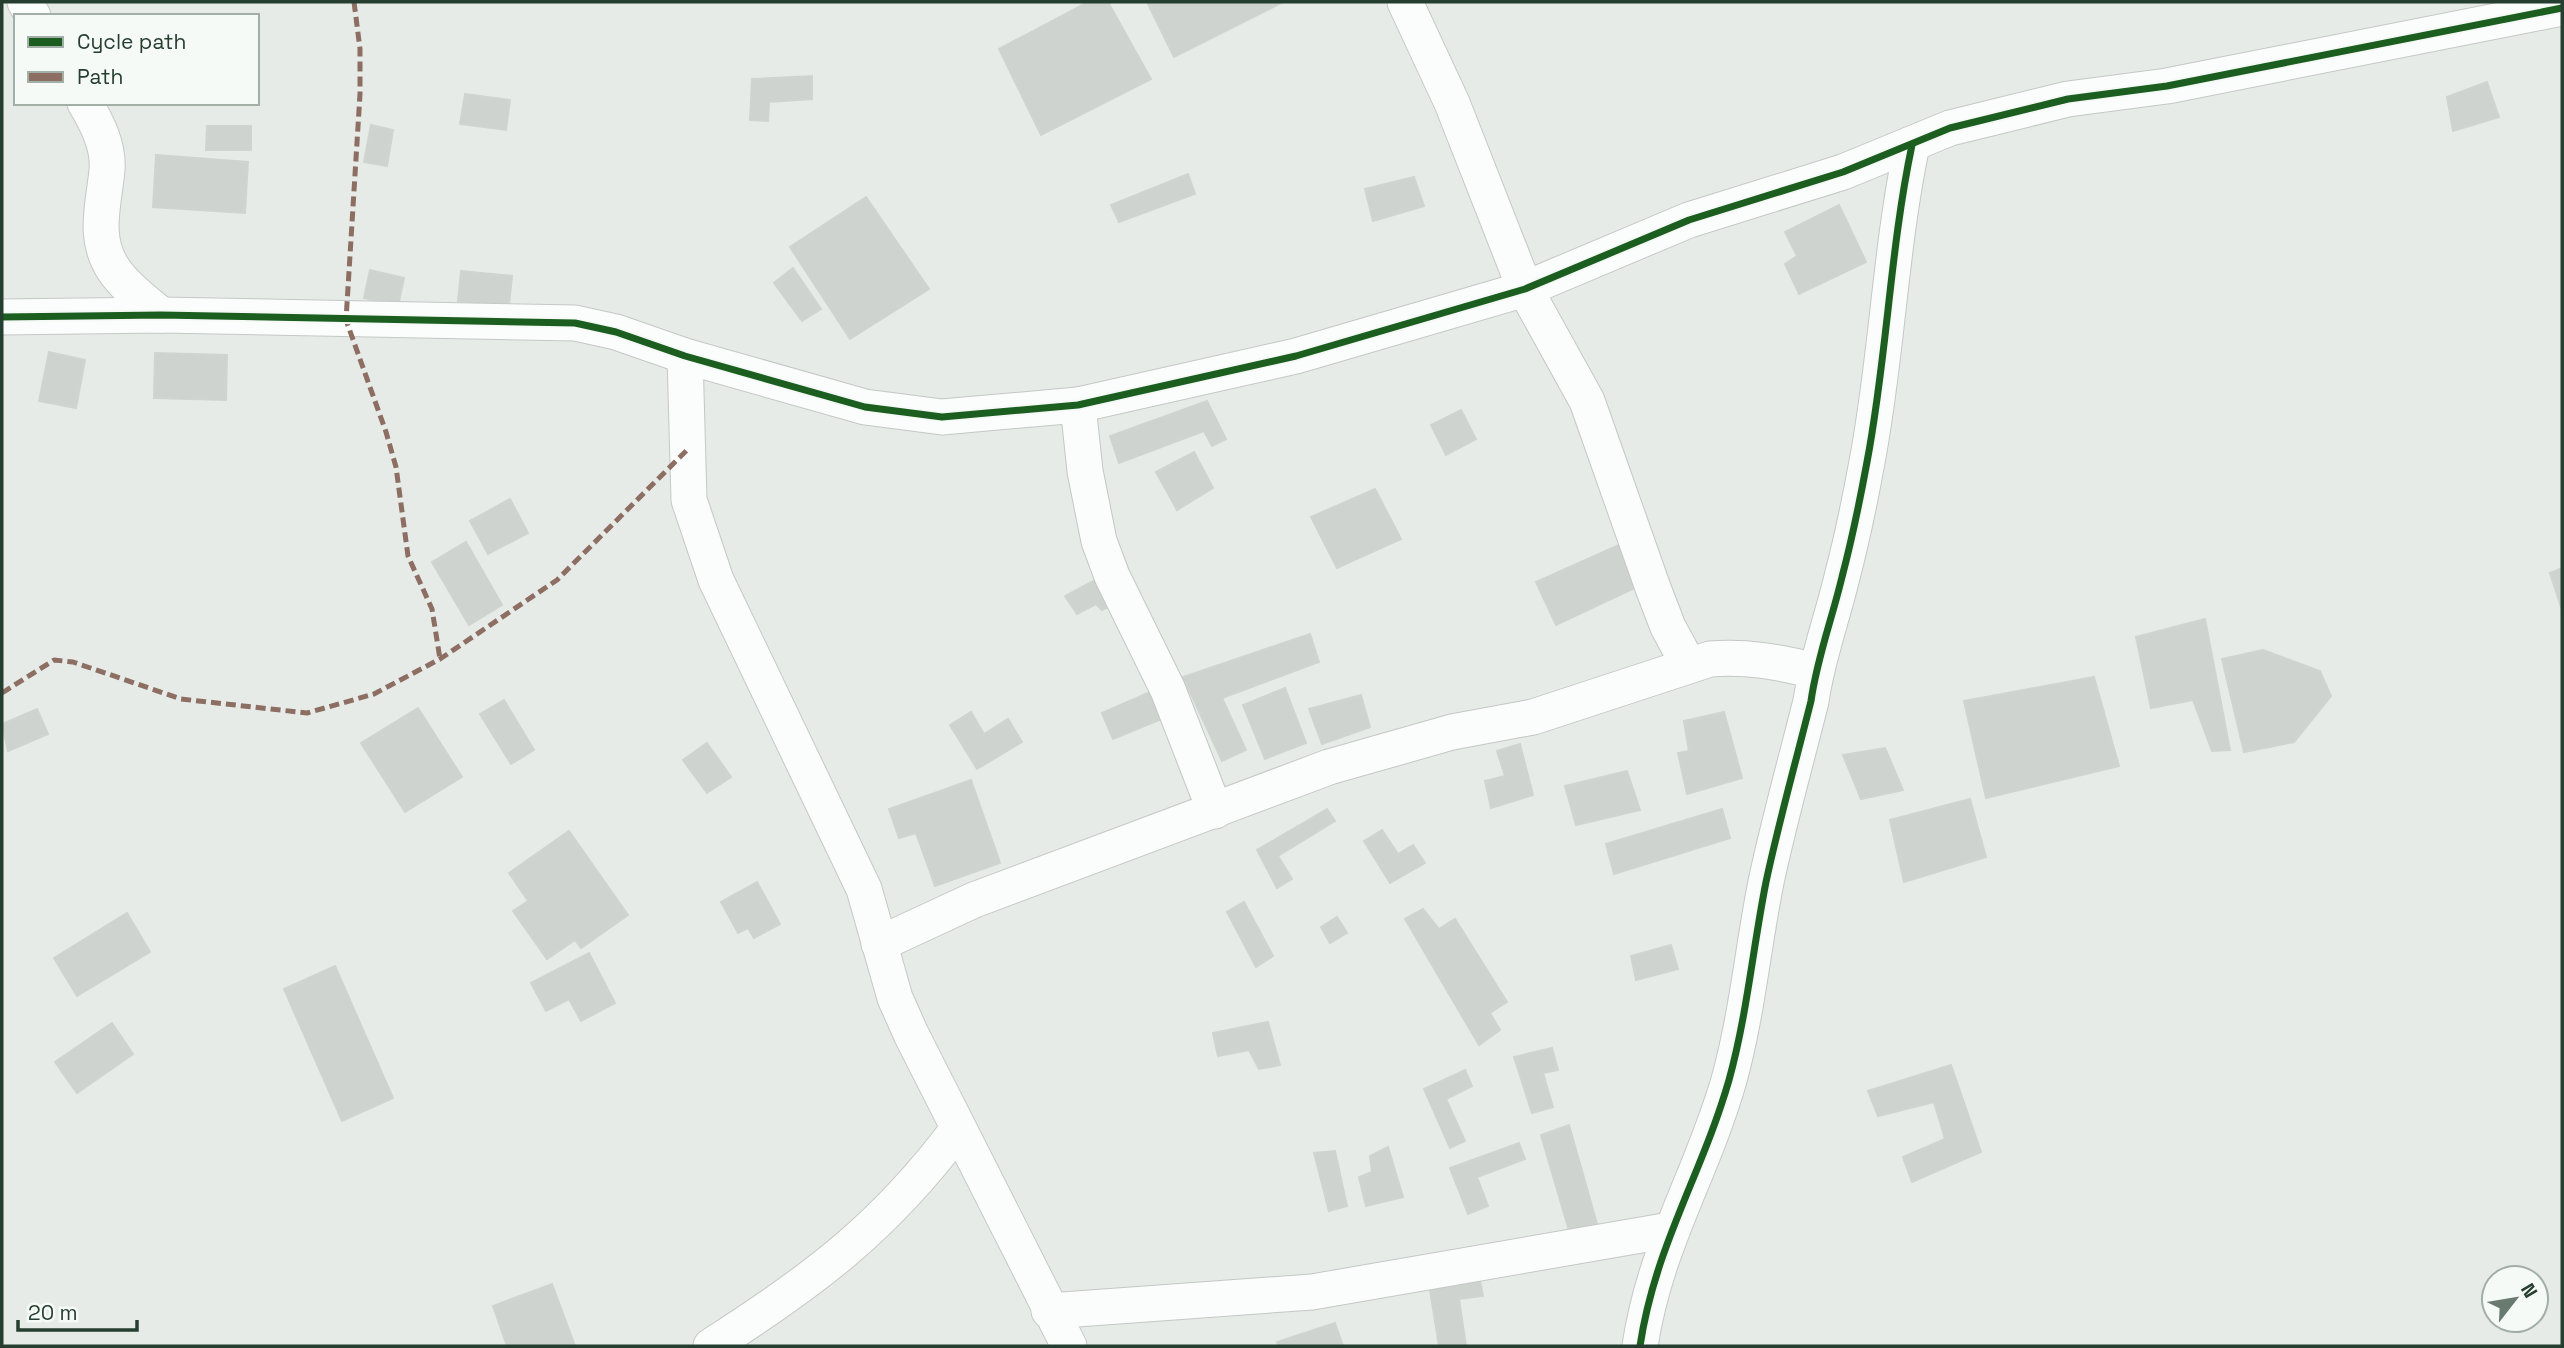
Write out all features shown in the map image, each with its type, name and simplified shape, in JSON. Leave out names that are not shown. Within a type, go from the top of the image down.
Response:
[{"type":"street","points":[[1405,2],[1452,103],[1525,289],[1587,401],[1653,588],[1668,627],[1688,664]]},
{"type":"street","points":[[2,317],[161,315],[575,323],[616,332],[685,356],[865,407],[942,417],[1078,405],[1296,356],[1525,289],[1689,220],[1798,187],[1950,128],[2068,99],[2167,86],[2562,8]]},
{"type":"street","points":[[86,105],[104,143],[107,168],[100,226],[104,247],[112,268],[125,284],[161,315]]},
{"type":"street","points":[[1640,1346],[1646,1307],[1670,1230],[1707,1143],[1729,1080],[1743,1020],[1766,882],[1811,701],[1815,671],[1843,576],[1868,461],[1895,268],[1901,198],[1912,145]]},
{"type":"street","points":[[685,356],[690,500],[712,569],[864,889],[895,998],[958,1129],[1069,1346]]},
{"type":"street","points":[[1078,405],[1085,471],[1099,541],[1112,576],[1168,690],[1215,811]]},
{"type":"street","points":[[879,944],[974,900],[1329,767],[1452,733],[1533,717],[1688,664],[1737,657],[1774,661],[1815,671]]},
{"type":"street","points":[[711,1346],[792,1295],[878,1223],[925,1174],[958,1129]]},
{"type":"street","points":[[1049,1311],[1312,1292],[1670,1230]]},
{"type":"building","points":[[1088,2],[1108,2],[1151,79],[1041,135],[999,49]]},
{"type":"building","points":[[1147,2],[1283,2],[1174,57]]},
{"type":"building","points":[[812,76],[812,99],[769,102],[768,121],[750,120],[752,79]]},
{"type":"building","points":[[2487,82],[2499,117],[2453,131],[2447,97]]},
{"type":"building","points":[[465,94],[510,100],[506,130],[460,124]]},
{"type":"building","points":[[371,125],[393,130],[387,166],[364,162]]},
{"type":"building","points":[[207,126],[251,126],[251,150],[206,150]]},
{"type":"building","points":[[156,155],[248,162],[245,213],[153,207]]},
{"type":"building","points":[[1188,174],[1195,194],[1119,222],[1111,205]]},
{"type":"building","points":[[1414,177],[1424,206],[1373,221],[1365,189]]},
{"type":"building","points":[[866,197],[929,289],[850,339],[790,247]]},
{"type":"building","points":[[1839,205],[1866,262],[1799,294],[1785,264],[1797,256],[1785,232]]},
{"type":"building","points":[[793,268],[821,309],[802,321],[774,283]]},
{"type":"building","points":[[370,270],[404,278],[398,306],[364,298]]},
{"type":"building","points":[[461,271],[512,276],[509,305],[458,301]]},
{"type":"building","points":[[49,352],[85,360],[76,408],[39,401]]},
{"type":"building","points":[[155,353],[227,355],[226,400],[154,398]]},
{"type":"building","points":[[1207,401],[1226,439],[1212,446],[1204,431],[1119,463],[1110,436]]},
{"type":"building","points":[[1461,410],[1476,439],[1446,455],[1431,425]]},
{"type":"building","points":[[1194,452],[1213,488],[1177,510],[1156,472]]},
{"type":"building","points":[[1375,489],[1401,539],[1337,568],[1311,517]]},
{"type":"building","points":[[510,499],[528,533],[488,554],[470,521]]},
{"type":"building","points":[[466,542],[502,605],[469,625],[432,562]]},
{"type":"building","points":[[1621,544],[1639,586],[1556,625],[1536,582]]},
{"type":"building","points":[[2562,568],[2562,610],[2550,573]]},
{"type":"building","points":[[1099,578],[1115,604],[1102,610],[1096,604],[1077,614],[1065,596]]},
{"type":"building","points":[[2205,619],[2230,750],[2212,751],[2193,700],[2151,708],[2136,637]]},
{"type":"building","points":[[1310,634],[1319,662],[1222,698],[1246,750],[1222,761],[1183,677]]},
{"type":"building","points":[[2263,650],[2320,671],[2331,696],[2294,742],[2244,752],[2222,659]]},
{"type":"building","points":[[2094,677],[2119,766],[1986,798],[1964,701]]},
{"type":"building","points":[[1159,688],[1169,716],[1113,739],[1102,713]]},
{"type":"building","points":[[1285,688],[1306,743],[1265,759],[1243,705]]},
{"type":"building","points":[[1361,695],[1370,727],[1322,744],[1309,709]]},
{"type":"building","points":[[504,700],[534,750],[511,764],[480,714]]},
{"type":"building","points":[[418,708],[462,777],[405,812],[361,743]]},
{"type":"building","points":[[37,709],[48,734],[8,751],[2,724]]},
{"type":"building","points":[[971,712],[984,734],[1008,719],[1022,742],[977,769],[950,725]]},
{"type":"building","points":[[1724,712],[1742,778],[1687,794],[1678,753],[1689,751],[1684,721]]},
{"type":"building","points":[[707,743],[731,777],[707,793],[683,760]]},
{"type":"building","points":[[1520,744],[1533,795],[1491,808],[1485,781],[1505,776],[1497,751]]},
{"type":"building","points":[[1885,748],[1903,790],[1861,799],[1843,755]]},
{"type":"building","points":[[1627,771],[1640,810],[1576,825],[1565,786]]},
{"type":"building","points":[[971,780],[1000,863],[935,886],[916,833],[899,838],[889,809]]},
{"type":"building","points":[[1970,799],[1986,857],[1904,882],[1890,820]]},
{"type":"building","points":[[1327,809],[1335,821],[1278,856],[1292,879],[1277,888],[1257,850]]},
{"type":"building","points":[[1722,809],[1730,838],[1614,874],[1606,844]]},
{"type":"building","points":[[1382,830],[1398,854],[1413,845],[1425,863],[1390,883],[1364,841]]},
{"type":"building","points":[[569,831],[628,915],[581,948],[575,940],[547,959],[513,911],[528,901],[509,873]]},
{"type":"building","points":[[757,882],[780,924],[754,938],[748,928],[738,933],[721,902]]},
{"type":"building","points":[[1244,902],[1273,956],[1256,967],[1227,912]]},
{"type":"building","points":[[1423,909],[1439,929],[1455,919],[1507,1002],[1490,1013],[1500,1030],[1479,1045],[1405,919]]},
{"type":"building","points":[[127,913],[150,952],[77,996],[54,958]]},
{"type":"building","points":[[1337,917],[1347,933],[1330,943],[1321,927]]},
{"type":"building","points":[[1671,945],[1678,969],[1636,980],[1631,956]]},
{"type":"building","points":[[589,953],[615,1003],[581,1021],[569,999],[546,1011],[531,983]]},
{"type":"building","points":[[335,966],[393,1098],[342,1121],[284,989]]},
{"type":"building","points":[[1268,1022],[1280,1065],[1259,1069],[1249,1050],[1218,1056],[1213,1033]]},
{"type":"building","points":[[112,1023],[133,1054],[77,1093],[55,1062]]},
{"type":"building","points":[[1552,1048],[1558,1070],[1543,1073],[1553,1107],[1532,1113],[1514,1057]]},
{"type":"building","points":[[1951,1065],[1981,1152],[1912,1182],[1903,1157],[1945,1139],[1934,1102],[1878,1116],[1868,1091]]},
{"type":"building","points":[[1465,1070],[1472,1086],[1446,1099],[1465,1141],[1450,1148],[1424,1089]]},
{"type":"building","points":[[1569,1125],[1597,1224],[1570,1234],[1541,1135]]},
{"type":"building","points":[[1519,1143],[1525,1159],[1477,1177],[1488,1206],[1468,1214],[1450,1168]]},
{"type":"building","points":[[1388,1147],[1403,1197],[1366,1206],[1359,1177],[1372,1172],[1370,1156]]},
{"type":"building","points":[[1335,1151],[1347,1206],[1329,1211],[1314,1153]]},
{"type":"building","points":[[1479,1276],[1483,1296],[1459,1299],[1466,1346],[1439,1346],[1429,1284]]},
{"type":"building","points":[[552,1284],[575,1346],[507,1346],[493,1306]]},
{"type":"building","points":[[1335,1323],[1343,1346],[1279,1346],[1277,1342]]},
{"type":"marked path","points":[[354,2],[360,49],[360,94],[346,320],[396,467],[408,556],[432,609],[440,659]]},
{"type":"marked path","points":[[2,693],[54,660],[73,662],[181,699],[307,713],[374,694],[440,659],[557,580],[688,449]]},
{"type":"cycle path","points":[[2,317],[161,315],[575,323],[616,332],[685,356],[865,407],[942,417],[1078,405],[1296,356],[1525,289],[1689,220],[1843,172],[1950,128],[2068,99],[2167,86],[2562,8]]},
{"type":"cycle path","points":[[1640,1346],[1656,1275],[1718,1114],[1735,1055],[1771,859],[1862,491],[1874,422],[1898,224],[1912,145]]}]
